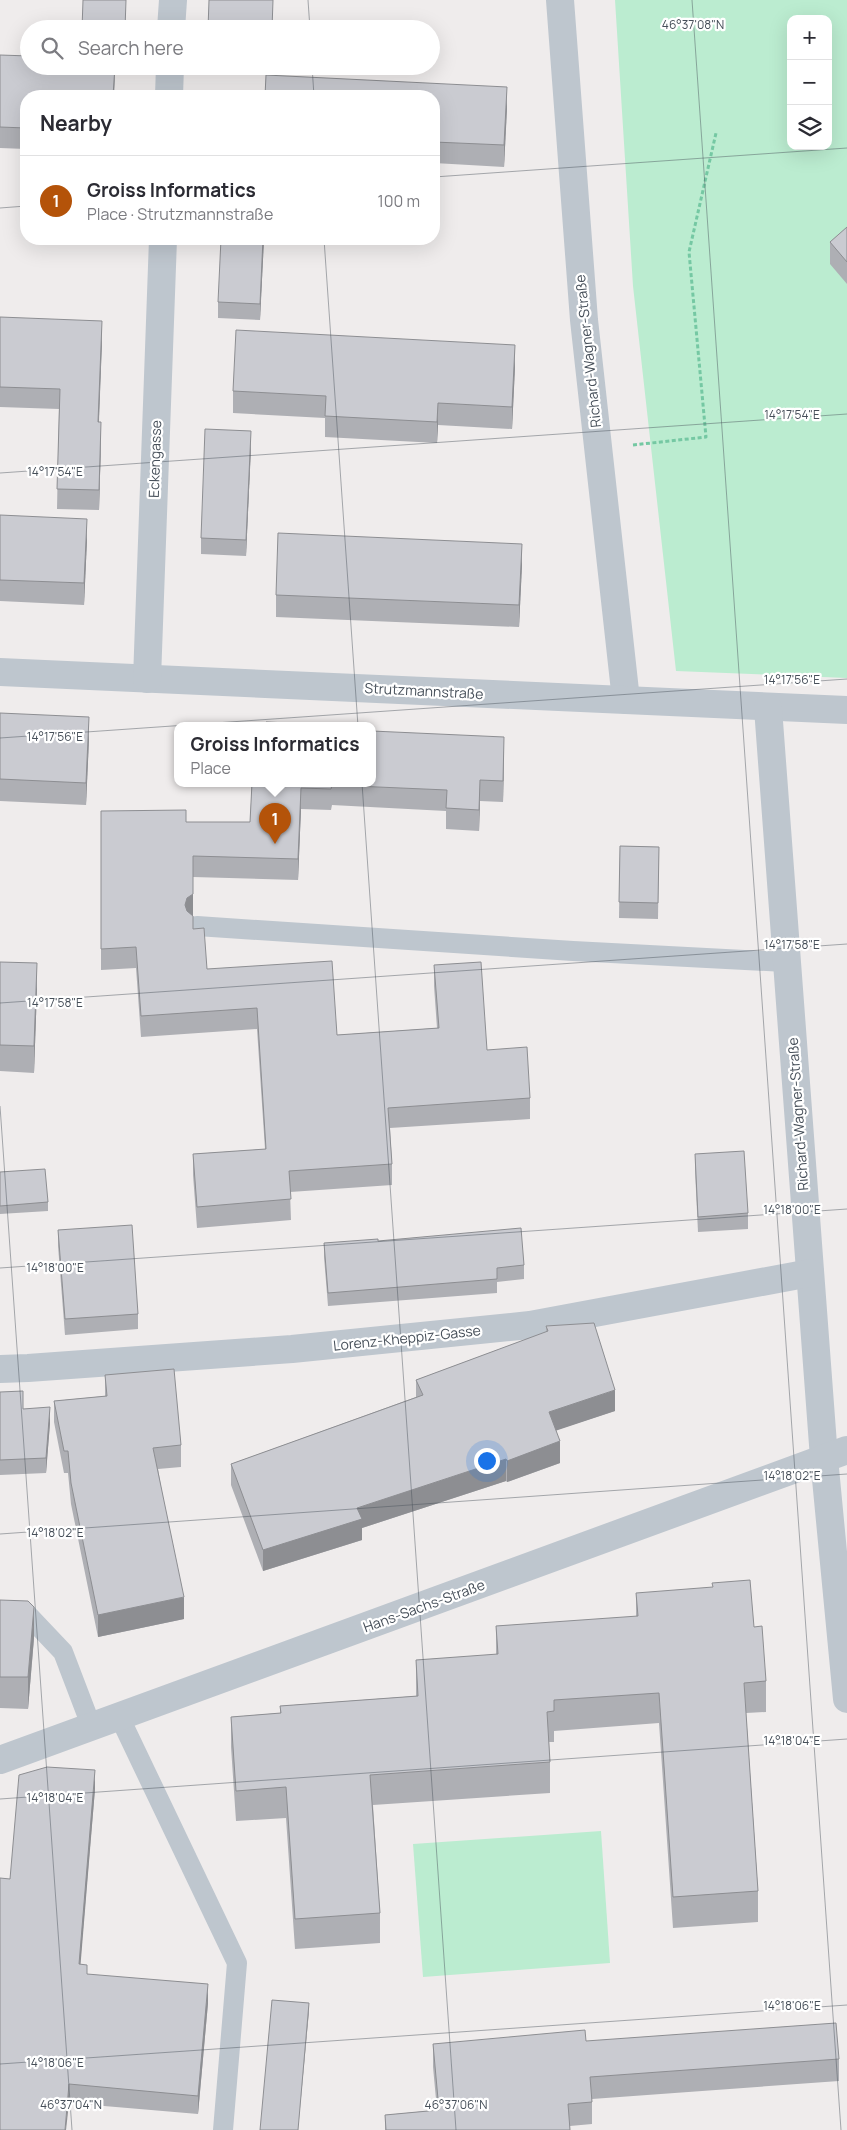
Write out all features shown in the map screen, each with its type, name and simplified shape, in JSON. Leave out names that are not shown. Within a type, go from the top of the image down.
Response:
[{"type":"street","points":[[172,20],[173,0]]},
{"type":"street","name":"Richard-Wagner-Straße","points":[[560,0],[584,320],[626,700]]},
{"type":"street","points":[[169,90],[170,75]]},
{"type":"street","name":"Eckengasse","points":[[147,679],[163,245]]},
{"type":"street","name":"Strutzmannstraße","points":[[0,672],[768,708],[847,710]]},
{"type":"street","name":"Richard-Wagner-Straße","points":[[768,708],[785,962],[810,1273],[836,1454],[847,1698]]},
{"type":"street","name":"Lorenz-Kheppiz-Gasse","points":[[0,1369],[292,1349],[530,1325],[810,1273]]},
{"type":"street","name":"Hans-Sachs-Straße","points":[[0,1760],[120,1718],[836,1454]]},
{"type":"lane","points":[[198,926],[573,951],[785,962]]},
{"type":"lane","points":[[0,1611],[27,1614],[63,1652],[92,1728]]},
{"type":"lane","points":[[120,1718],[237,1963],[223,2130]]},
{"type":"path","points":[[598,448],[706,437],[689,252],[716,133]]},
{"type":"green space","points":[[615,0],[847,0],[847,678],[676,671],[633,286]]},
{"type":"green space","points":[[601,1831],[610,1963],[423,1977],[413,1844]]},
{"type":"building","points":[[83,0],[126,0],[125,20],[82,20]]},
{"type":"building","points":[[209,0],[273,0],[272,20],[208,20]]},
{"type":"building","points":[[0,55],[20,56],[20,75],[114,75],[113,90],[20,90],[20,128],[0,127]]},
{"type":"building","points":[[266,75],[507,87],[504,145],[440,142],[440,90],[265,90]]},
{"type":"building","points":[[847,227],[847,262],[830,242]]},
{"type":"building","points":[[221,245],[263,245],[260,304],[218,302]]},
{"type":"building","points":[[0,317],[102,321],[98,422],[101,422],[99,490],[57,489],[60,389],[0,387]]},
{"type":"building","points":[[236,330],[515,345],[512,407],[438,403],[437,422],[325,416],[326,396],[233,391]]},
{"type":"building","points":[[205,429],[251,431],[246,540],[201,538]]},
{"type":"building","points":[[0,515],[87,519],[84,583],[0,580]]},
{"type":"building","points":[[278,533],[522,544],[519,605],[276,595]]},
{"type":"building","points":[[0,713],[89,717],[86,783],[0,779]]},
{"type":"building","points":[[376,731],[504,737],[503,781],[480,780],[479,810],[446,808],[447,790],[376,787]]},
{"type":"building","points":[[252,787],[332,787],[331,789],[301,788],[298,859],[193,856],[193,894],[187,898],[185,905],[187,911],[193,916],[193,929],[204,928],[207,969],[332,961],[337,1035],[439,1028],[434,965],[481,962],[487,1050],[527,1047],[530,1098],[388,1108],[392,1164],[289,1171],[291,1199],[197,1207],[193,1154],[266,1149],[257,1008],[141,1016],[136,947],[101,949],[101,811],[186,810],[186,822],[250,822]]},
{"type":"building","points":[[620,846],[659,847],[658,903],[619,902]]},
{"type":"building","points":[[0,962],[37,963],[34,1046],[0,1045]]},
{"type":"building","points":[[744,1151],[748,1213],[698,1217],[695,1154]]},
{"type":"building","points":[[45,1169],[48,1202],[0,1206],[0,1172]]},
{"type":"building","points":[[132,1225],[138,1314],[65,1319],[58,1230]]},
{"type":"building","points":[[521,1228],[524,1265],[497,1268],[497,1279],[328,1293],[324,1243],[378,1239],[378,1241]]},
{"type":"building","points":[[594,1323],[615,1390],[549,1412],[560,1441],[507,1461],[506,1459],[357,1508],[362,1519],[263,1550],[231,1464],[423,1395],[416,1380],[548,1331],[546,1326]]},
{"type":"building","points":[[174,1369],[181,1445],[153,1448],[184,1597],[98,1615],[71,1483],[68,1451],[64,1451],[54,1401],[107,1396],[105,1375]]},
{"type":"building","points":[[23,1391],[23,1409],[50,1407],[46,1458],[0,1460],[0,1392]]},
{"type":"building","points":[[750,1580],[754,1627],[762,1626],[766,1681],[744,1683],[758,1891],[673,1897],[659,1693],[554,1700],[554,1711],[547,1712],[550,1762],[370,1775],[380,1913],[295,1919],[286,1787],[236,1791],[231,1717],[281,1713],[280,1706],[418,1696],[416,1660],[498,1654],[496,1626],[638,1616],[636,1593],[713,1587],[712,1583]]},
{"type":"building","points":[[0,1600],[28,1601],[34,1607],[28,1677],[0,1677]]},
{"type":"building","points":[[47,1767],[95,1770],[79,1964],[87,1965],[87,1974],[208,1984],[198,2096],[69,2084],[65,2130],[0,2130],[0,1878],[10,1879],[19,1775]]},
{"type":"building","points":[[272,2000],[309,2003],[298,2130],[260,2130]]},
{"type":"building","points":[[836,2023],[839,2059],[590,2077],[592,2102],[568,2104],[570,2130],[386,2130],[385,2115],[439,2110],[433,2044],[585,2030],[586,2041]]},
{"type":"place","name":"Groiss Informatics","points":[[275,844]]}]
